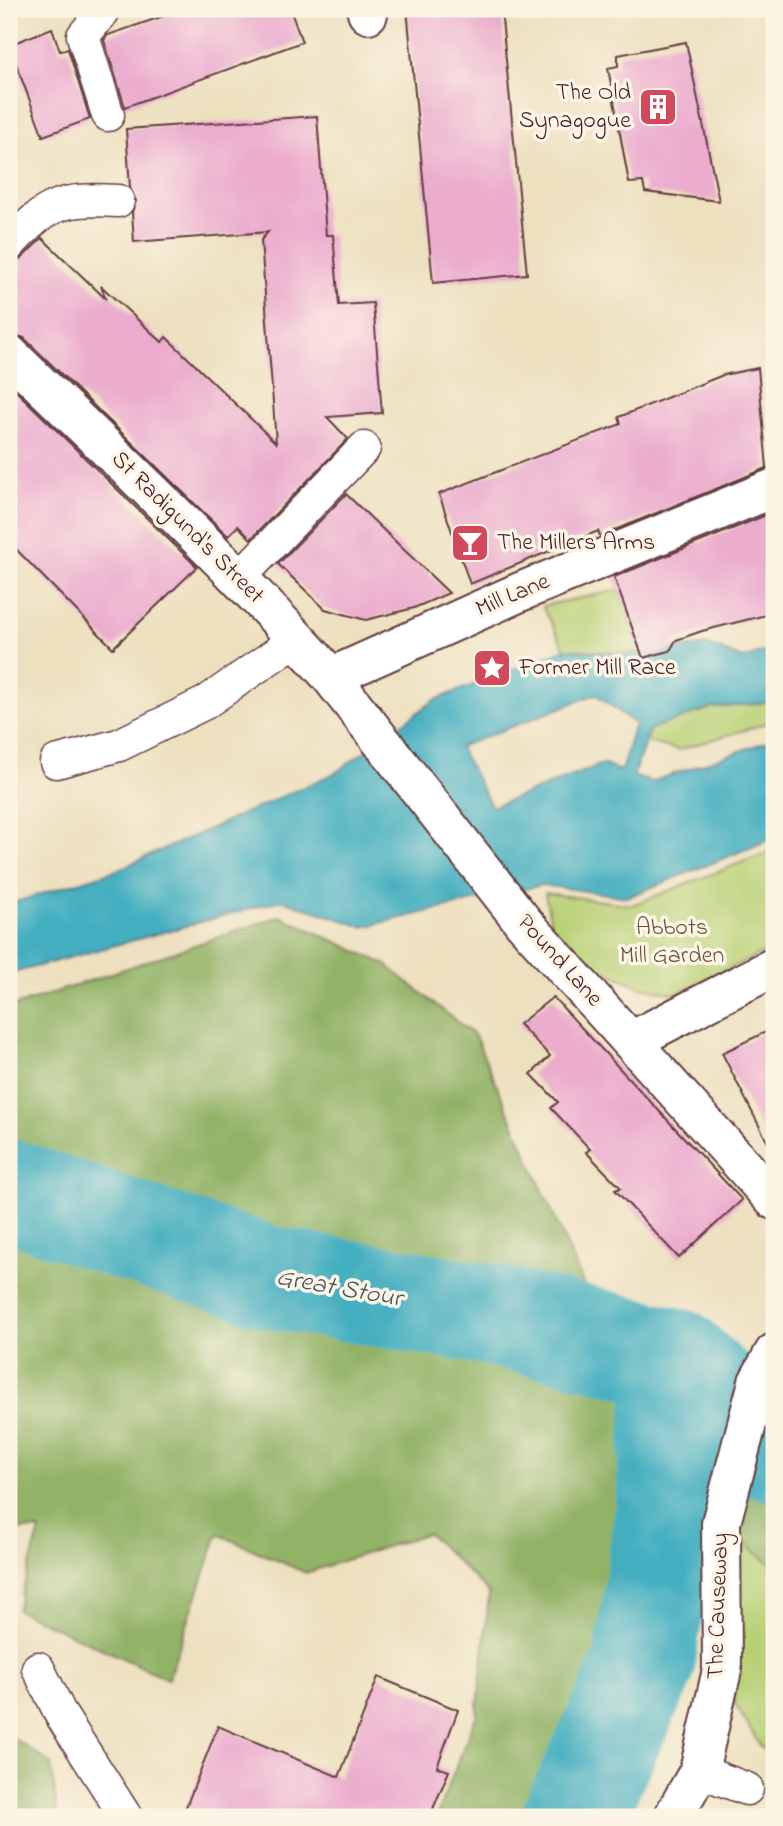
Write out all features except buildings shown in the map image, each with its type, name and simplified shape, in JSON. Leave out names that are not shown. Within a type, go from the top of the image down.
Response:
[{"type":"street","name":"St Radigund's Street","points":[[9,354],[240,577],[298,639],[356,710]]},
{"type":"street","name":"Mill Lane","points":[[331,677],[520,592],[774,488]]},
{"type":"street","name":"Pound Lane","points":[[356,710],[524,923],[774,1200]]},
{"type":"street","points":[[631,1041],[774,967]]},
{"type":"street","name":"The Causeway","points":[[673,1817],[699,1771],[722,1670],[721,1523],[766,1368]]},
{"type":"lane","points":[[101,9],[103,12],[83,36],[108,115]]},
{"type":"lane","points":[[9,245],[37,215],[61,204],[118,201]]},
{"type":"lane","points":[[240,577],[364,448]]},
{"type":"lane","points":[[57,762],[120,745],[205,703],[298,639]]},
{"type":"lane","points":[[38,1668],[61,1715],[126,1817]]},
{"type":"lane","points":[[699,1771],[747,1789]]},
{"type":"green space","points":[[619,590],[641,653],[565,649],[542,606]]},
{"type":"green space","points":[[774,702],[774,721],[679,750],[646,742],[650,729],[711,708]]},
{"type":"green space","name":"Abbots Mill Garden","points":[[774,850],[774,948],[676,994],[641,987],[588,964],[551,924],[545,893],[632,905]]},
{"type":"green space","points":[[280,916],[385,964],[475,1036],[644,1421],[637,1592],[608,1704],[555,1817],[436,1817],[477,1714],[489,1593],[428,1533],[306,1573],[218,1534],[168,1679],[17,1610],[40,1530],[9,1529],[9,1008]]},
{"type":"green space","points":[[752,1406],[774,1428],[774,1567],[726,1527]]},
{"type":"green space","points":[[726,1527],[774,1567],[774,1758],[761,1747],[734,1702]]},
{"type":"green space","points":[[9,1735],[51,1764],[58,1816],[61,1817],[9,1817]]},
{"type":"water","points":[[709,645],[743,659],[774,648],[774,702],[711,708],[650,729],[633,776],[651,782],[774,739],[774,838],[628,897],[542,885],[363,927],[282,900],[9,974],[9,904],[117,870],[335,773],[435,700],[565,649],[625,655]],"holes":[[[596,694],[635,724],[621,771],[602,764],[492,807],[459,747]]]},
{"type":"waterway","name":"Great Stour","points":[[9,1190],[268,1277],[493,1315],[677,1359],[774,1451]]},
{"type":"waterway","name":"Great Stour","points":[[573,1817],[644,1665],[666,1512],[677,1359]]},
{"type":"place","name":"The Old Synagogue","points":[[658,107]]},
{"type":"place","name":"The Millers Arms","points":[[470,543]]},
{"type":"place","name":"Former Mill Race","points":[[492,668]]}]
